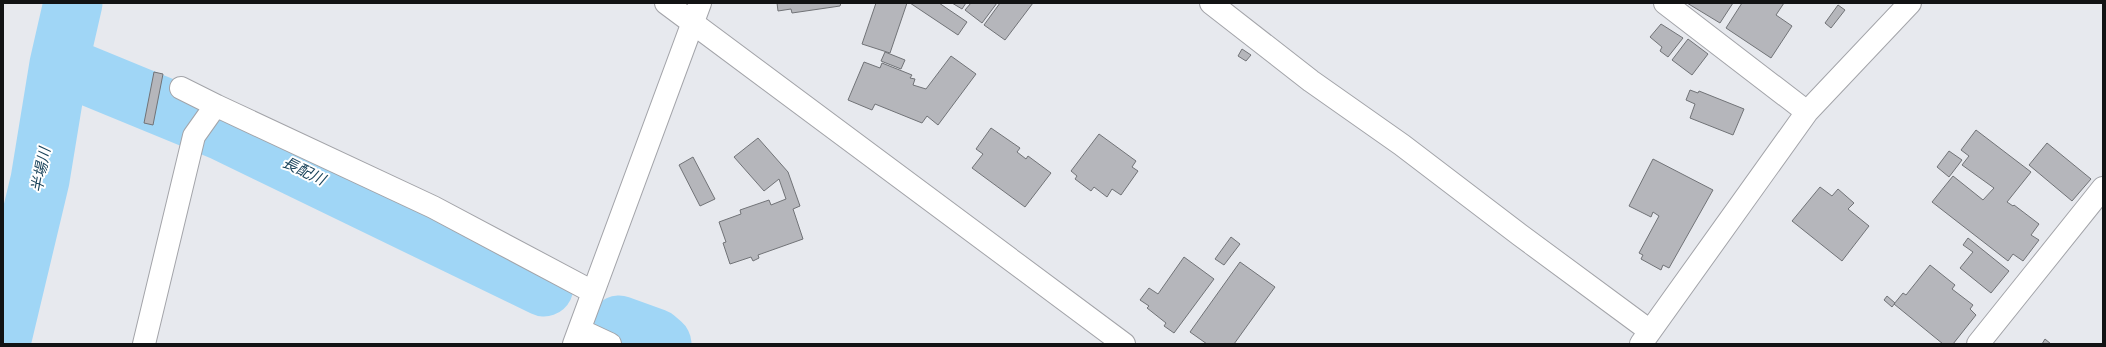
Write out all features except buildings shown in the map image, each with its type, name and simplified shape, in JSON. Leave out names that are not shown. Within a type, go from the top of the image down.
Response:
[{"type":"street","points":[[666,3],[696,13],[1124,344]]},
{"type":"street","points":[[1210,3],[1311,81],[1402,145],[1520,235],[1646,337],[1807,112],[1910,3]]},
{"type":"street","points":[[1665,3],[1807,112]]},
{"type":"street","points":[[610,344],[577,337],[696,13]]},
{"type":"street","points":[[181,88],[214,109],[433,207],[593,292]]},
{"type":"street","points":[[144,344],[194,136],[214,109]]},
{"type":"street","points":[[1978,344],[2103,188]]},
{"type":"waterway","name":"半場川","points":[[3,335],[40,180],[59,64],[73,3]]},
{"type":"waterway","name":"長配川","points":[[59,64],[222,131],[544,287]]},
{"type":"waterway","name":"長配川","points":[[619,325],[655,338],[662,344]]}]
